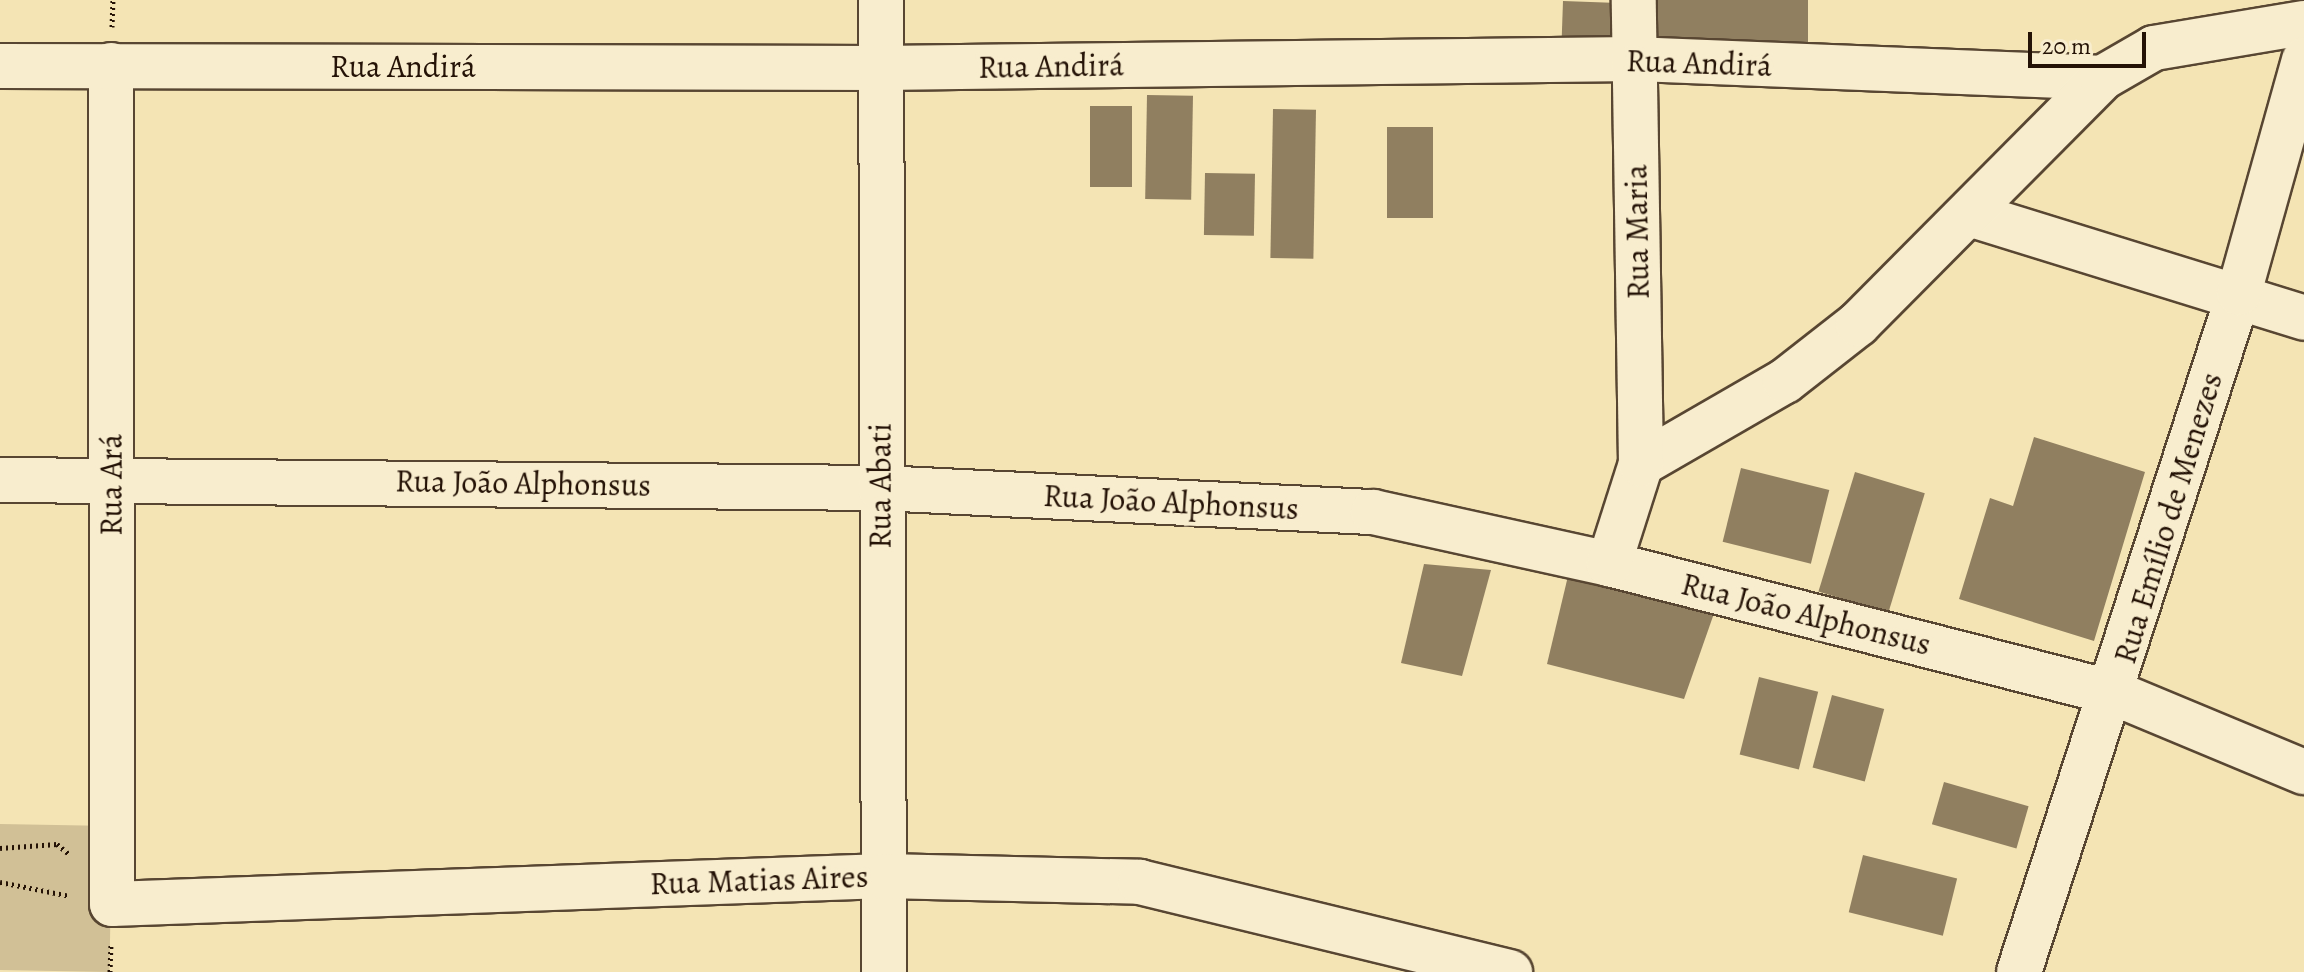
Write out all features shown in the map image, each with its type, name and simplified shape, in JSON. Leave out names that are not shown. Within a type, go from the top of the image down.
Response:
[{"type":"street","name":"Rua Abati","points":[[881,0],[880,488],[884,972]]},
{"type":"street","name":"Rua Maria","points":[[1609,564],[1641,464],[1634,0]]},
{"type":"street","points":[[1641,464],[1785,381],[1858,324],[2102,78],[2154,48],[2304,23]]},
{"type":"street","name":"Rua Andirá","points":[[0,66],[881,68],[1635,59],[2102,78]]},
{"type":"street","name":"Rua Emílio de Menezes","points":[[2019,972],[2114,693],[2239,293],[2304,60]]},
{"type":"street","name":"Rua Ará","points":[[111,65],[112,904]]},
{"type":"street","points":[[1969,214],[2239,293],[2304,318]]},
{"type":"street","name":"Rua João Alphonsus","points":[[0,480],[110,478],[880,488],[1373,512],[1609,564],[2114,693],[2304,772]]},
{"type":"street","name":"Rua Matias Aires","points":[[112,904],[884,876],[1140,882],[1510,972]]},
{"type":"path","points":[[0,882],[112,904]]},
{"type":"shaded area","points":[[0,824],[112,826],[109,972],[0,970]]},
{"type":"building","points":[[1637,0],[1808,0],[1808,56],[1637,56]]},
{"type":"building","points":[[1563,1],[1632,3],[1630,57],[1561,55]]},
{"type":"building","points":[[1147,95],[1193,96],[1191,200],[1145,199]]},
{"type":"building","points":[[1090,106],[1132,106],[1132,187],[1090,187]]},
{"type":"building","points":[[1273,109],[1316,110],[1313,259],[1270,258]]},
{"type":"building","points":[[1387,127],[1433,127],[1433,218],[1387,218]]},
{"type":"building","points":[[1205,173],[1255,174],[1254,236],[1204,235]]},
{"type":"building","points":[[2034,437],[2145,472],[2094,641],[1959,599],[1990,498],[2013,506]]},
{"type":"building","points":[[1741,468],[1829,490],[1811,564],[1723,542]]},
{"type":"building","points":[[1855,472],[1925,493],[1888,613],[1818,592]]},
{"type":"building","points":[[1424,564],[1491,570],[1462,676],[1401,663]]},
{"type":"building","points":[[1568,576],[1718,602],[1684,699],[1547,664]]},
{"type":"building","points":[[1759,677],[1818,692],[1799,769],[1740,755]]},
{"type":"building","points":[[1832,695],[1884,709],[1865,781],[1813,767]]},
{"type":"building","points":[[1944,782],[2029,806],[2016,849],[1932,824]]},
{"type":"building","points":[[1863,855],[1957,878],[1943,936],[1849,912]]}]
